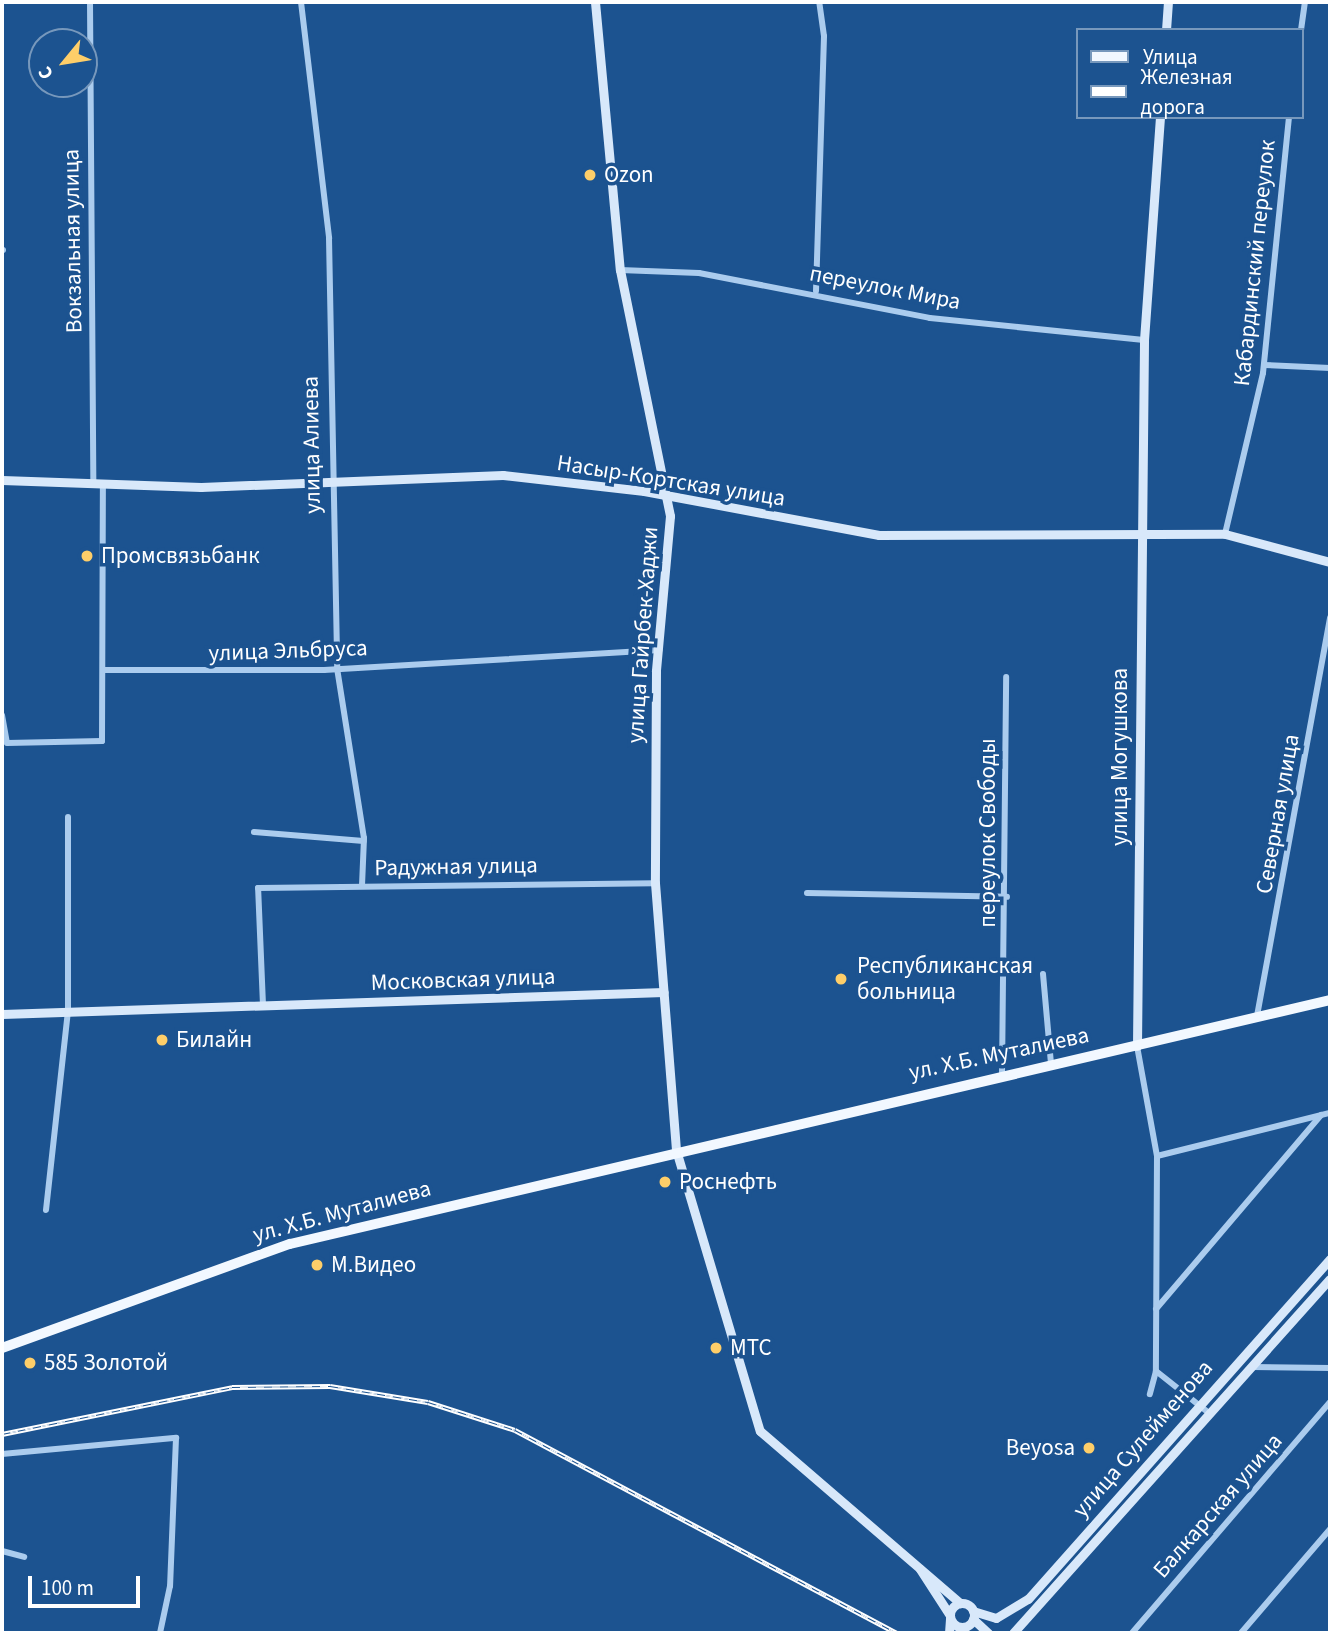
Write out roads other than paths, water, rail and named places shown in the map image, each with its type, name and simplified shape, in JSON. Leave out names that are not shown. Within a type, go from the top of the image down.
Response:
[{"type":"main road","name":"ул. Х.Б. Муталиева","points":[[2,1348],[290,1244],[620,1163],[1330,1000]]},
{"type":"street","name":"Вокзальная улица","points":[[90,2],[93,480]]},
{"type":"street","name":"улица Алиева","points":[[301,2],[329,238],[329,484],[337,668],[364,841],[362,886]]},
{"type":"street","name":"улица Гайрбек-Хаджи","points":[[594,2],[620,270],[667,499],[668,577],[659,650],[655,883],[676,1150],[760,1431],[804,1474],[912,1556]]},
{"type":"street","points":[[816,291],[824,36],[819,2]]},
{"type":"street","points":[[1166,28],[1168,2]]},
{"type":"street","points":[[1301,28],[1305,2]]},
{"type":"street","name":"улица Могушкова","points":[[1150,1394],[1156,1371],[1157,1156],[1137,1046],[1140,533],[1144,340],[1160,119]]},
{"type":"street","name":"Кабардинский переулок","points":[[1225,534],[1264,365],[1289,119]]},
{"type":"street","name":"переулок Мира","points":[[620,270],[699,273],[816,291],[930,318],[1144,340]]},
{"type":"street","points":[[1264,365],[1330,368]]},
{"type":"street","name":"Насыр-Кортская улица","points":[[2,480],[93,480],[103,485],[329,484],[503,475],[667,499],[879,535],[1225,534],[1330,562]]},
{"type":"street","points":[[2,715],[7,743],[102,741],[103,485]]},
{"type":"street","name":"Северная улица","points":[[1257,1016],[1330,618]]},
{"type":"street","name":"улица Эльбруса","points":[[103,670],[337,668],[659,650]]},
{"type":"street","name":"переулок Свободы","points":[[1002,1074],[1007,897],[1006,677]]},
{"type":"street","points":[[46,1210],[68,1011],[68,817]]},
{"type":"street","points":[[254,832],[364,841]]},
{"type":"street","name":"Радужная улица","points":[[263,1005],[258,888],[655,883]]},
{"type":"street","points":[[807,893],[1007,897]]},
{"type":"street","points":[[1043,974],[1051,1063]]},
{"type":"street","name":"Московская улица","points":[[2,1014],[664,992]]},
{"type":"street","points":[[1157,1156],[1330,1113]]},
{"type":"street","points":[[1156,1309],[1321,1115]]},
{"type":"street","name":"улица Сулейменова","points":[[973,1615],[996,1618],[1028,1599],[1199,1403],[1330,1259]]},
{"type":"street","name":"улица Сулейменова","points":[[1013,1633],[1330,1279]]},
{"type":"street","points":[[1252,1367],[1330,1368]]},
{"type":"street","points":[[1156,1371],[1210,1414]]},
{"type":"street","name":"Балкарская улица","points":[[1132,1633],[1330,1402]]},
{"type":"street","points":[[2,1454],[176,1438],[170,1586],[160,1633]]},
{"type":"street","points":[[1241,1633],[1330,1529]]},
{"type":"street","points":[[2,1551],[23,1557]]},
{"type":"street","points":[[912,1556],[988,1633]]},
{"type":"street","points":[[912,1556],[956,1630]]},
{"type":"street","points":[[950,1616],[960,1603]]},
{"type":"street","points":[[956,1630],[973,1615]]},
{"type":"street","points":[[956,1630],[974,1633]]},
{"type":"railway","points":[[2,1434],[232,1387],[330,1386],[428,1402],[515,1430],[897,1633]]},
{"type":"place","name":"Ozon","points":[[590,175]]},
{"type":"place","name":"Промсвязьбанк","points":[[87,556]]},
{"type":"place","name":"Республиканская больница","points":[[841,979]]},
{"type":"place","name":"Билайн","points":[[162,1040]]},
{"type":"place","name":"Роснефть","points":[[665,1182]]},
{"type":"place","name":"М.Видео","points":[[317,1265]]},
{"type":"place","name":"МТС","points":[[716,1348]]},
{"type":"place","name":"585 Золотой","points":[[30,1363]]},
{"type":"place","name":"Beyosa","points":[[1089,1448]]}]
